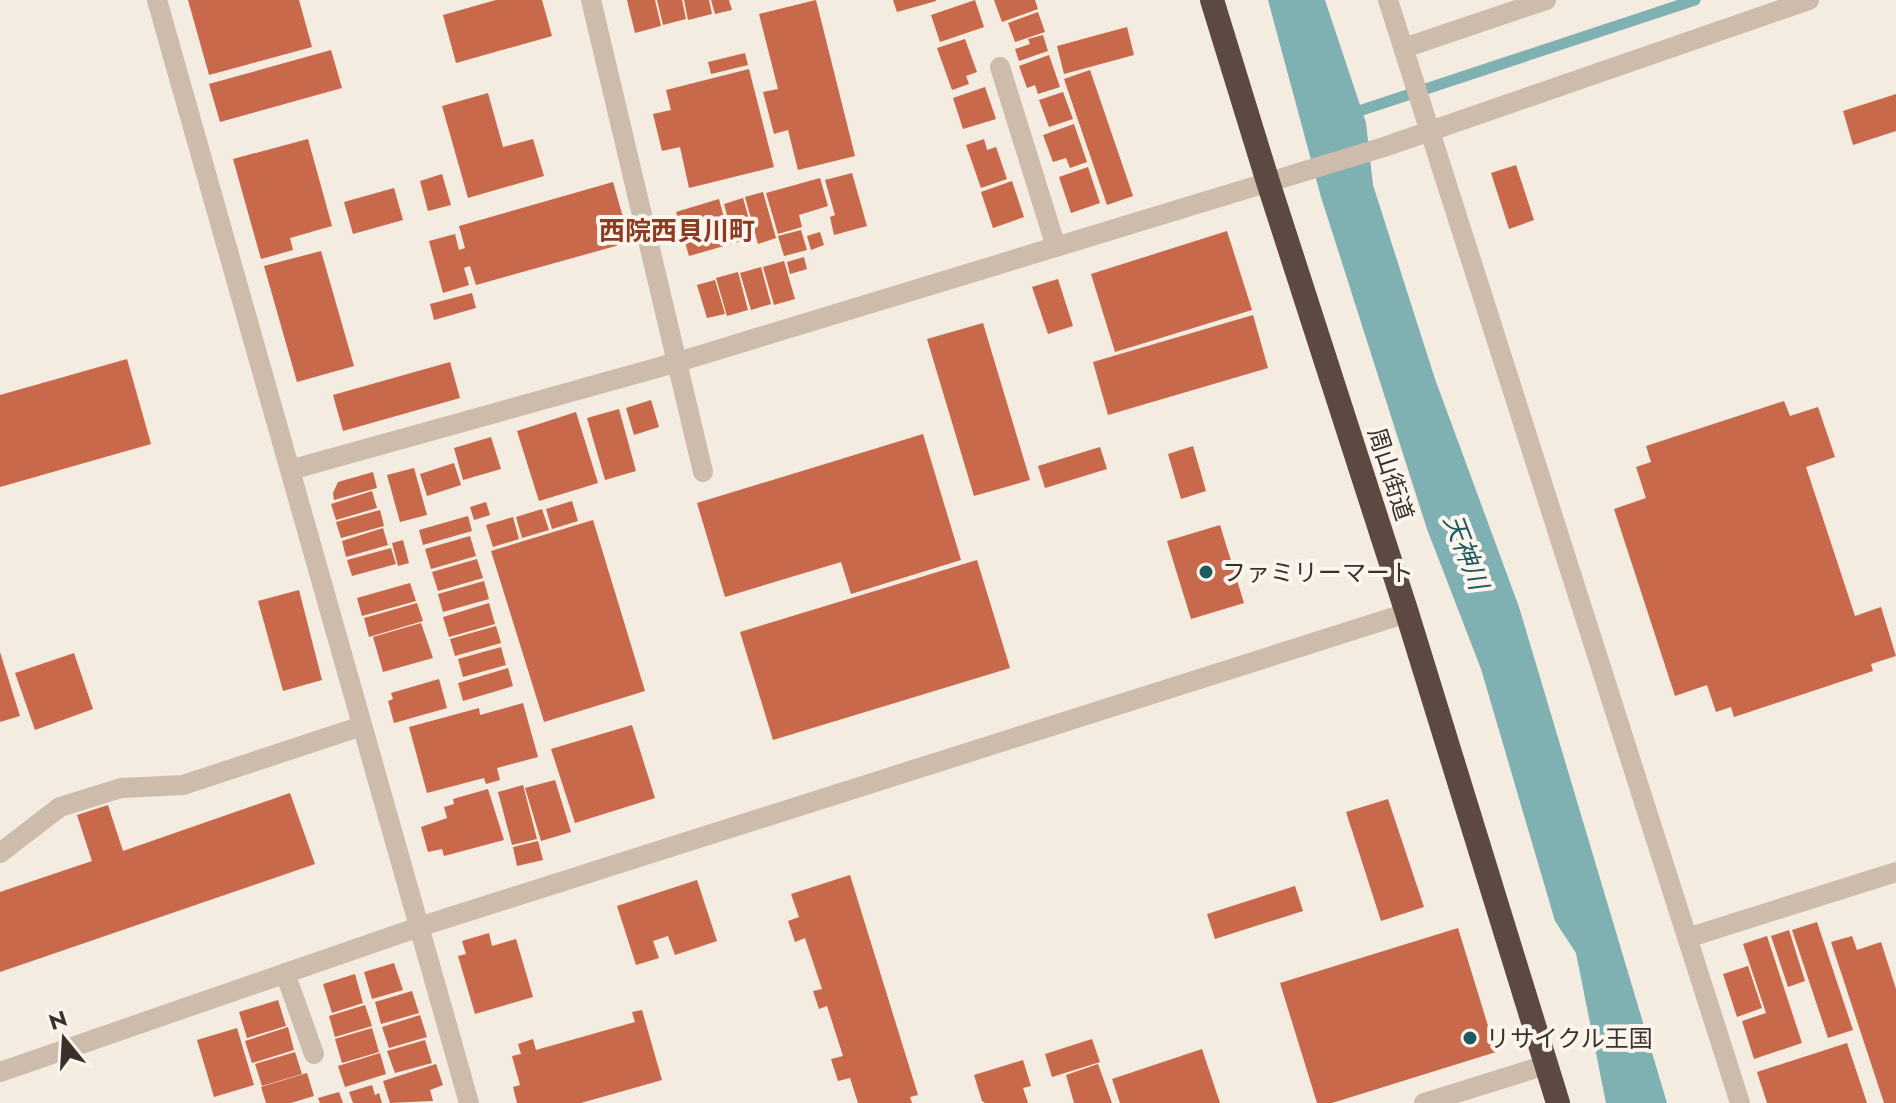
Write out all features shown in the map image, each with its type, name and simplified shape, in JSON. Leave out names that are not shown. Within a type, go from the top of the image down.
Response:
[{"type":"highway","name":"周山街道","points":[[1212,0],[1407,613],[1558,1103]]},
{"type":"street","points":[[157,0],[469,1103]]},
{"type":"street","points":[[591,0],[703,472]]},
{"type":"street","points":[[1388,0],[1740,1103]]},
{"type":"street","points":[[1407,57],[1546,0]]},
{"type":"street","points":[[290,470],[678,362],[1384,147],[1427,123],[1809,0]]},
{"type":"street","points":[[1000,67],[1056,247]]},
{"type":"street","points":[[0,1072],[419,927],[1407,613]]},
{"type":"street","points":[[0,853],[60,807],[121,788],[183,785],[362,726]]},
{"type":"street","points":[[1687,938],[1896,872]]},
{"type":"street","points":[[285,973],[314,1054]]},
{"type":"street","points":[[1424,1103],[1546,1065]]},
{"type":"water","name":"天神川","points":[[1268,0],[1325,0],[1366,123],[1373,185],[1435,379],[1519,607],[1667,1103],[1606,1103],[1576,953],[1555,921],[1481,669],[1427,529],[1321,197]]},
{"type":"building","points":[[188,0],[299,0],[312,47],[209,75]]},
{"type":"building","points":[[496,0],[542,0],[552,36],[456,63],[443,15]]},
{"type":"building","points":[[627,0],[655,0],[661,26],[635,33]]},
{"type":"building","points":[[657,0],[682,0],[686,19],[663,25]]},
{"type":"building","points":[[684,0],[709,0],[712,14],[688,20]]},
{"type":"building","points":[[711,0],[729,0],[732,10],[715,14]]},
{"type":"building","points":[[816,0],[855,156],[798,170],[788,130],[774,134],[763,92],[778,89],[759,14]]},
{"type":"building","points":[[893,0],[936,0],[936,1],[897,12]]},
{"type":"building","points":[[975,0],[984,27],[940,42],[931,15]]},
{"type":"building","points":[[994,0],[1035,0],[1038,9],[1002,22]]},
{"type":"building","points":[[1038,12],[1045,32],[1015,42],[1008,23]]},
{"type":"building","points":[[1127,27],[1134,55],[1064,74],[1057,46]]},
{"type":"building","points":[[1043,35],[1048,51],[1019,61],[1015,49],[1030,44],[1028,39]]},
{"type":"building","points":[[965,39],[977,72],[966,76],[969,84],[952,90],[937,48]]},
{"type":"building","points":[[331,50],[342,88],[220,122],[209,84]]},
{"type":"building","points":[[745,53],[748,65],[711,74],[708,62]]},
{"type":"building","points":[[1049,55],[1060,87],[1038,94],[1035,85],[1027,88],[1019,66]]},
{"type":"building","points":[[749,69],[774,167],[689,188],[680,147],[662,151],[653,114],[671,110],[666,90]]},
{"type":"building","points":[[1090,70],[1133,196],[1107,205],[1064,79]]},
{"type":"building","points":[[985,87],[996,119],[963,129],[953,98]]},
{"type":"building","points":[[1063,92],[1073,119],[1049,127],[1039,100]]},
{"type":"building","points":[[488,93],[503,147],[533,139],[544,176],[468,198],[442,106]]},
{"type":"building","points":[[1896,94],[1896,131],[1853,145],[1843,111]]},
{"type":"building","points":[[1074,124],[1087,162],[1070,168],[1066,158],[1053,162],[1043,135]]},
{"type":"building","points":[[308,139],[332,226],[290,238],[293,250],[261,259],[233,159]]},
{"type":"building","points":[[984,139],[987,150],[996,147],[1007,179],[981,188],[966,145]]},
{"type":"building","points":[[1516,165],[1534,220],[1509,229],[1491,173]]},
{"type":"building","points":[[1088,167],[1100,203],[1071,213],[1059,177]]},
{"type":"building","points":[[852,173],[867,226],[834,235],[830,217],[835,215],[825,180]]},
{"type":"building","points":[[442,174],[451,205],[428,211],[420,181]]},
{"type":"building","points":[[820,178],[828,206],[799,215],[802,227],[778,234],[766,193]]},
{"type":"building","points":[[1012,181],[1024,217],[993,228],[981,192]]},
{"type":"building","points":[[613,182],[630,242],[476,285],[470,266],[464,268],[469,285],[443,293],[429,241],[455,234],[459,250],[465,248],[459,226]]},
{"type":"building","points":[[394,188],[403,220],[353,234],[344,202]]},
{"type":"building","points":[[763,192],[776,238],[758,244],[745,197]]},
{"type":"building","points":[[743,198],[754,237],[735,243],[724,204]]},
{"type":"building","points":[[719,199],[725,222],[707,227],[724,223],[731,244],[689,256],[676,212]]},
{"type":"building","points":[[801,230],[807,250],[784,256],[778,236]]},
{"type":"building","points":[[1227,231],[1252,310],[1115,352],[1091,274]]},
{"type":"building","points":[[820,232],[824,245],[811,250],[807,236]]},
{"type":"building","points":[[321,251],[354,366],[297,382],[264,266]]},
{"type":"building","points":[[804,257],[807,269],[790,274],[787,262]]},
{"type":"building","points":[[784,261],[795,299],[774,305],[763,267]]},
{"type":"building","points":[[761,267],[771,304],[751,310],[740,273]]},
{"type":"building","points":[[738,272],[748,310],[727,316],[716,278]]},
{"type":"building","points":[[1058,279],[1073,326],[1048,334],[1032,287]]},
{"type":"building","points":[[715,280],[725,314],[707,318],[697,285]]},
{"type":"building","points":[[472,293],[476,308],[434,320],[430,304]]},
{"type":"building","points":[[1253,315],[1268,368],[1108,415],[1093,362]]},
{"type":"building","points":[[983,323],[1030,480],[974,496],[927,339]]},
{"type":"building","points":[[127,359],[151,444],[0,487],[0,395]]},
{"type":"building","points":[[450,362],[460,398],[343,431],[333,395]]},
{"type":"building","points":[[651,400],[659,427],[634,435],[626,408]]},
{"type":"building","points":[[1784,401],[1790,416],[1818,407],[1835,457],[1806,467],[1855,616],[1881,607],[1896,656],[1871,664],[1873,671],[1734,717],[1731,707],[1716,712],[1707,685],[1675,696],[1614,509],[1646,498],[1636,467],[1651,462],[1646,446]]},
{"type":"building","points":[[619,409],[636,471],[605,480],[587,418]]},
{"type":"building","points":[[576,412],[598,483],[539,501],[517,431]]},
{"type":"building","points":[[923,434],[961,560],[851,594],[841,562],[725,597],[697,503]]},
{"type":"building","points":[[491,437],[501,469],[463,480],[454,448]]},
{"type":"building","points":[[1193,446],[1206,491],[1181,499],[1168,454]]},
{"type":"building","points":[[1100,447],[1107,469],[1045,488],[1038,466]]},
{"type":"building","points":[[454,463],[461,485],[427,496],[420,474]]},
{"type":"building","points":[[414,468],[427,515],[400,522],[387,475]]},
{"type":"building","points":[[373,472],[377,488],[334,500],[333,493],[338,482]]},
{"type":"building","points":[[372,491],[377,508],[336,520],[331,504]]},
{"type":"building","points":[[572,501],[578,521],[552,529],[546,509]]},
{"type":"building","points":[[486,502],[490,515],[474,520],[470,507]]},
{"type":"building","points":[[542,509],[549,530],[522,538],[516,517]]},
{"type":"building","points":[[380,510],[384,526],[341,538],[336,522]]},
{"type":"building","points":[[468,516],[472,531],[423,545],[419,530]]},
{"type":"building","points":[[513,517],[519,539],[493,547],[486,525]]},
{"type":"building","points":[[593,520],[645,691],[544,722],[491,551]]},
{"type":"building","name":"ファミリーマート","points":[[1220,525],[1244,603],[1191,619],[1167,541]]},
{"type":"building","points":[[383,528],[388,545],[346,557],[342,541]]},
{"type":"building","points":[[470,536],[476,556],[431,569],[425,549]]},
{"type":"building","points":[[403,540],[409,563],[398,566],[392,543]]},
{"type":"building","points":[[391,548],[396,564],[352,576],[347,560]]},
{"type":"building","points":[[477,559],[483,578],[438,591],[432,572]]},
{"type":"building","points":[[977,560],[1010,668],[773,740],[740,632]]},
{"type":"building","points":[[484,581],[489,599],[443,612],[438,594]]},
{"type":"building","points":[[410,583],[416,601],[362,616],[357,598]]},
{"type":"building","points":[[299,590],[322,680],[283,691],[258,601]]},
{"type":"building","points":[[417,603],[423,621],[369,637],[364,618]]},
{"type":"building","points":[[489,603],[495,624],[449,637],[443,617]]},
{"type":"building","points":[[421,623],[433,658],[383,672],[373,637]]},
{"type":"building","points":[[496,626],[501,643],[455,656],[450,639]]},
{"type":"building","points":[[501,647],[506,665],[463,677],[458,659]]},
{"type":"building","points":[[0,652],[20,716],[0,722]]},
{"type":"building","points":[[74,653],[93,709],[35,730],[15,673]]},
{"type":"building","points":[[508,668],[513,686],[463,701],[458,683]]},
{"type":"building","points":[[439,679],[447,708],[394,723],[388,701],[393,699],[391,693]]},
{"type":"building","points":[[523,703],[538,757],[497,768],[500,780],[486,784],[484,778],[427,793],[409,727],[479,708],[480,715]]},
{"type":"building","points":[[632,725],[655,798],[575,823],[551,749]]},
{"type":"building","points":[[555,780],[571,832],[541,841],[525,788]]},
{"type":"building","points":[[523,785],[537,839],[512,845],[498,792]]},
{"type":"building","points":[[488,789],[504,840],[444,856],[442,849],[428,852],[421,827],[447,818],[444,807],[454,804],[453,799]]},
{"type":"building","points":[[290,793],[315,864],[0,972],[0,892],[92,861],[77,815],[108,805],[123,851]]},
{"type":"building","points":[[1388,799],[1424,907],[1381,921],[1346,812]]},
{"type":"building","points":[[538,841],[543,860],[517,866],[513,847]]},
{"type":"building","points":[[850,875],[918,1095],[910,1097],[912,1103],[858,1103],[850,1078],[838,1081],[831,1059],[843,1056],[827,1006],[819,1009],[813,991],[822,989],[805,938],[795,942],[788,921],[799,917],[791,894]]},
{"type":"building","points":[[697,880],[717,941],[675,955],[668,936],[653,941],[659,958],[636,965],[617,906]]},
{"type":"building","points":[[1295,886],[1303,911],[1215,939],[1207,914]]},
{"type":"building","points":[[1817,922],[1853,1030],[1828,1038],[1792,930]]},
{"type":"building","points":[[1458,928],[1496,1052],[1332,1103],[1317,1103],[1280,983]]},
{"type":"building","points":[[1789,930],[1805,981],[1788,987],[1771,936]]},
{"type":"building","points":[[489,933],[492,946],[516,939],[533,997],[475,1014],[458,956],[466,954],[462,941]]},
{"type":"building","points":[[1767,936],[1802,1043],[1754,1059],[1742,1021],[1766,1013],[1743,944]]},
{"type":"building","points":[[1852,936],[1857,950],[1881,942],[1896,989],[1896,1103],[1884,1103],[1831,942]]},
{"type":"building","points":[[394,963],[403,990],[372,999],[364,972]]},
{"type":"building","points":[[1748,966],[1762,1008],[1737,1017],[1723,974]]},
{"type":"building","points":[[355,974],[363,1003],[332,1013],[323,984]]},
{"type":"building","points":[[412,991],[419,1013],[381,1024],[375,1002]]},
{"type":"building","points":[[278,1000],[286,1026],[247,1038],[239,1012]]},
{"type":"building","points":[[365,1005],[372,1026],[335,1037],[329,1016]]},
{"type":"building","points":[[642,1010],[662,1080],[581,1103],[517,1103],[513,1087],[520,1085],[512,1056],[521,1054],[518,1044],[533,1039],[536,1050],[635,1022],[632,1012]]},
{"type":"building","points":[[420,1015],[427,1037],[389,1048],[382,1027]]},
{"type":"building","points":[[288,1027],[294,1050],[252,1063],[245,1041]]},
{"type":"building","points":[[237,1028],[254,1085],[214,1097],[197,1040]]},
{"type":"building","points":[[372,1028],[379,1052],[342,1063],[335,1039]]},
{"type":"building","points":[[1092,1039],[1100,1062],[1052,1077],[1045,1054]]},
{"type":"building","points":[[425,1040],[432,1063],[395,1073],[387,1051]]},
{"type":"building","points":[[1847,1043],[1867,1103],[1767,1103],[1757,1072]]},
{"type":"building","points":[[1202,1049],[1220,1103],[1120,1103],[1112,1079]]},
{"type":"building","points":[[295,1052],[302,1074],[262,1086],[255,1064]]},
{"type":"building","points":[[380,1053],[386,1074],[345,1087],[338,1066]]},
{"type":"building","points":[[1023,1060],[1031,1086],[1023,1088],[1028,1103],[982,1101],[974,1075]]},
{"type":"building","points":[[436,1064],[443,1085],[430,1090],[433,1101],[390,1103],[383,1081]]},
{"type":"building","points":[[1098,1064],[1112,1103],[1074,1103],[1066,1075]]},
{"type":"building","points":[[307,1073],[314,1096],[291,1103],[266,1103],[261,1087]]},
{"type":"building","points":[[372,1085],[382,1103],[353,1103],[349,1092]]},
{"type":"building","points":[[339,1092],[343,1103],[320,1103],[318,1098]]},
{"type":"waterway","points":[[1350,114],[1695,0]]},
{"type":"place","name":"ファミリーマート","points":[[1206,572]]},
{"type":"place","name":"リサイクル王国","points":[[1470,1038]]},
{"type":"district","name":"西院西貝川町","points":[[677,231]]}]
